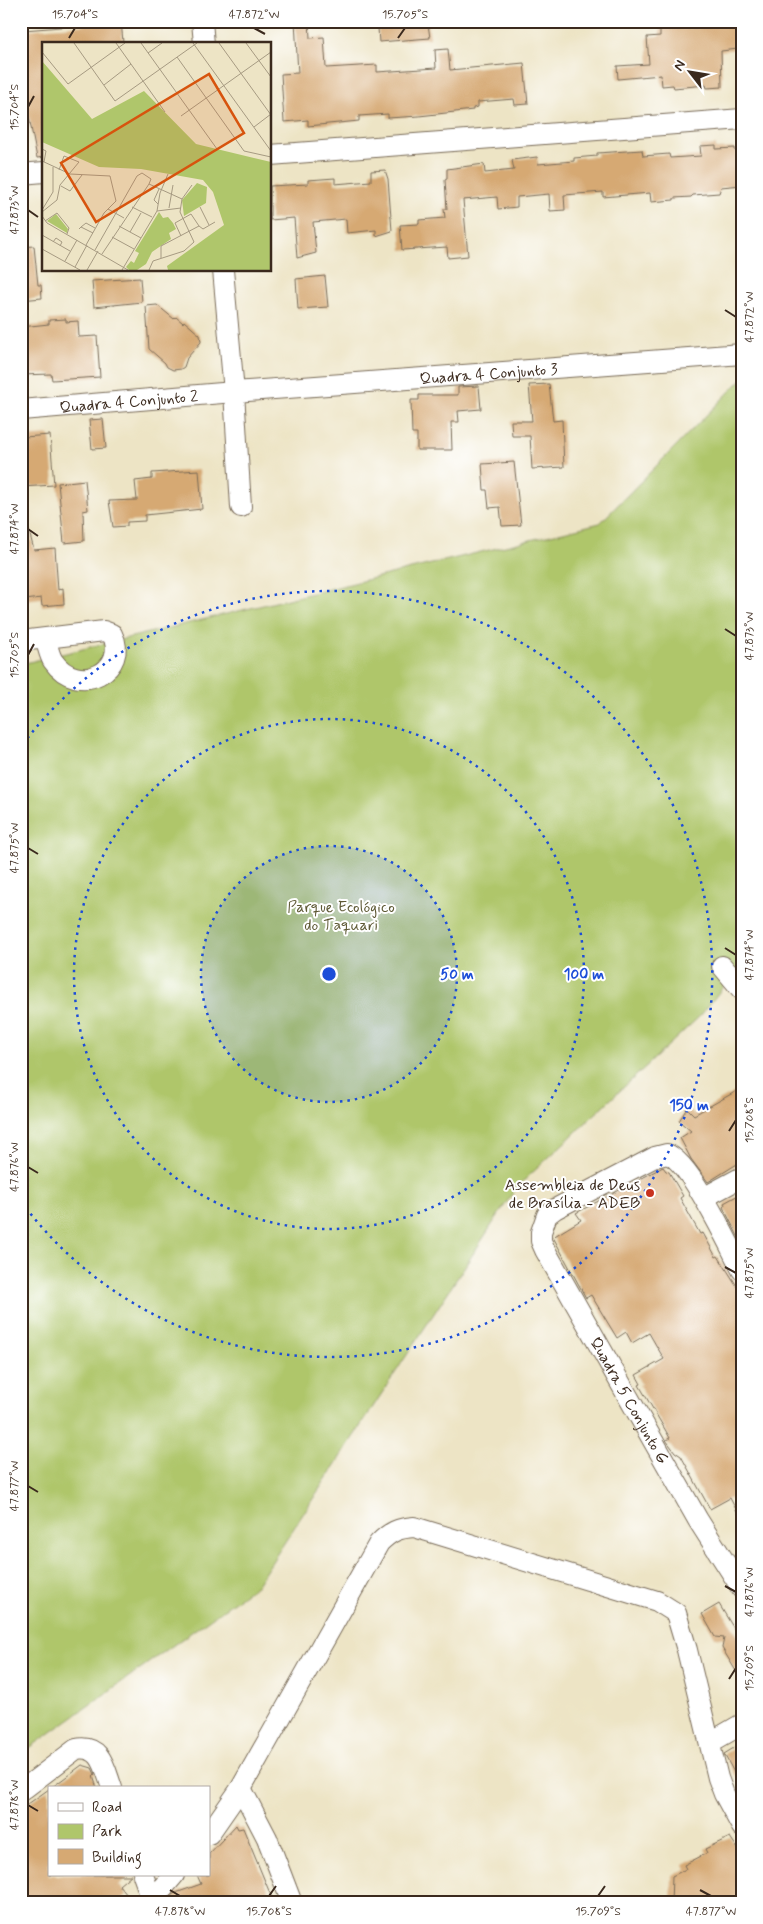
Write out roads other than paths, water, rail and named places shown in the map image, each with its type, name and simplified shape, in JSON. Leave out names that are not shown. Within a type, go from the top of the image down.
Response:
[{"type":"street","points":[[202,21],[204,42]]},
{"type":"street","points":[[271,155],[742,118]]},
{"type":"street","points":[[21,174],[42,172]]},
{"type":"street","points":[[223,271],[234,392],[241,507]]},
{"type":"street","name":"Quadra 4 Conjunto 3","points":[[234,392],[742,354]]},
{"type":"street","name":"Quadra 4 Conjunto 2","points":[[21,410],[234,392]]},
{"type":"street","points":[[21,641],[45,639]]},
{"type":"street","points":[[722,966],[742,990]]},
{"type":"street","name":"Quadra 5 Conjunto G","points":[[705,1197],[673,1155],[667,1154],[656,1157],[555,1209],[547,1215],[541,1232],[541,1241],[698,1520],[742,1589]]},
{"type":"street","points":[[742,1177],[705,1197],[742,1270]]},
{"type":"street","points":[[210,1833],[241,1788],[379,1543],[389,1533],[399,1528],[414,1527],[657,1601],[676,1613],[688,1650],[724,1794],[742,1827]]},
{"type":"street","points":[[711,1742],[742,1724]]},
{"type":"street","points":[[21,1791],[76,1750],[85,1748],[95,1752],[100,1759],[111,1786]]},
{"type":"street","points":[[241,1788],[267,1838],[292,1903]]},
{"type":"street","points":[[143,1876],[151,1902]]},
{"type":"street","points":[[151,1902],[173,1876]]},
{"type":"place","name":"Assembleia de Deus de Brasília - ADEB","points":[[650,1193]]},
{"type":"park label","name":"Parque Ecológico do Taquari","points":[[341,915]]}]
